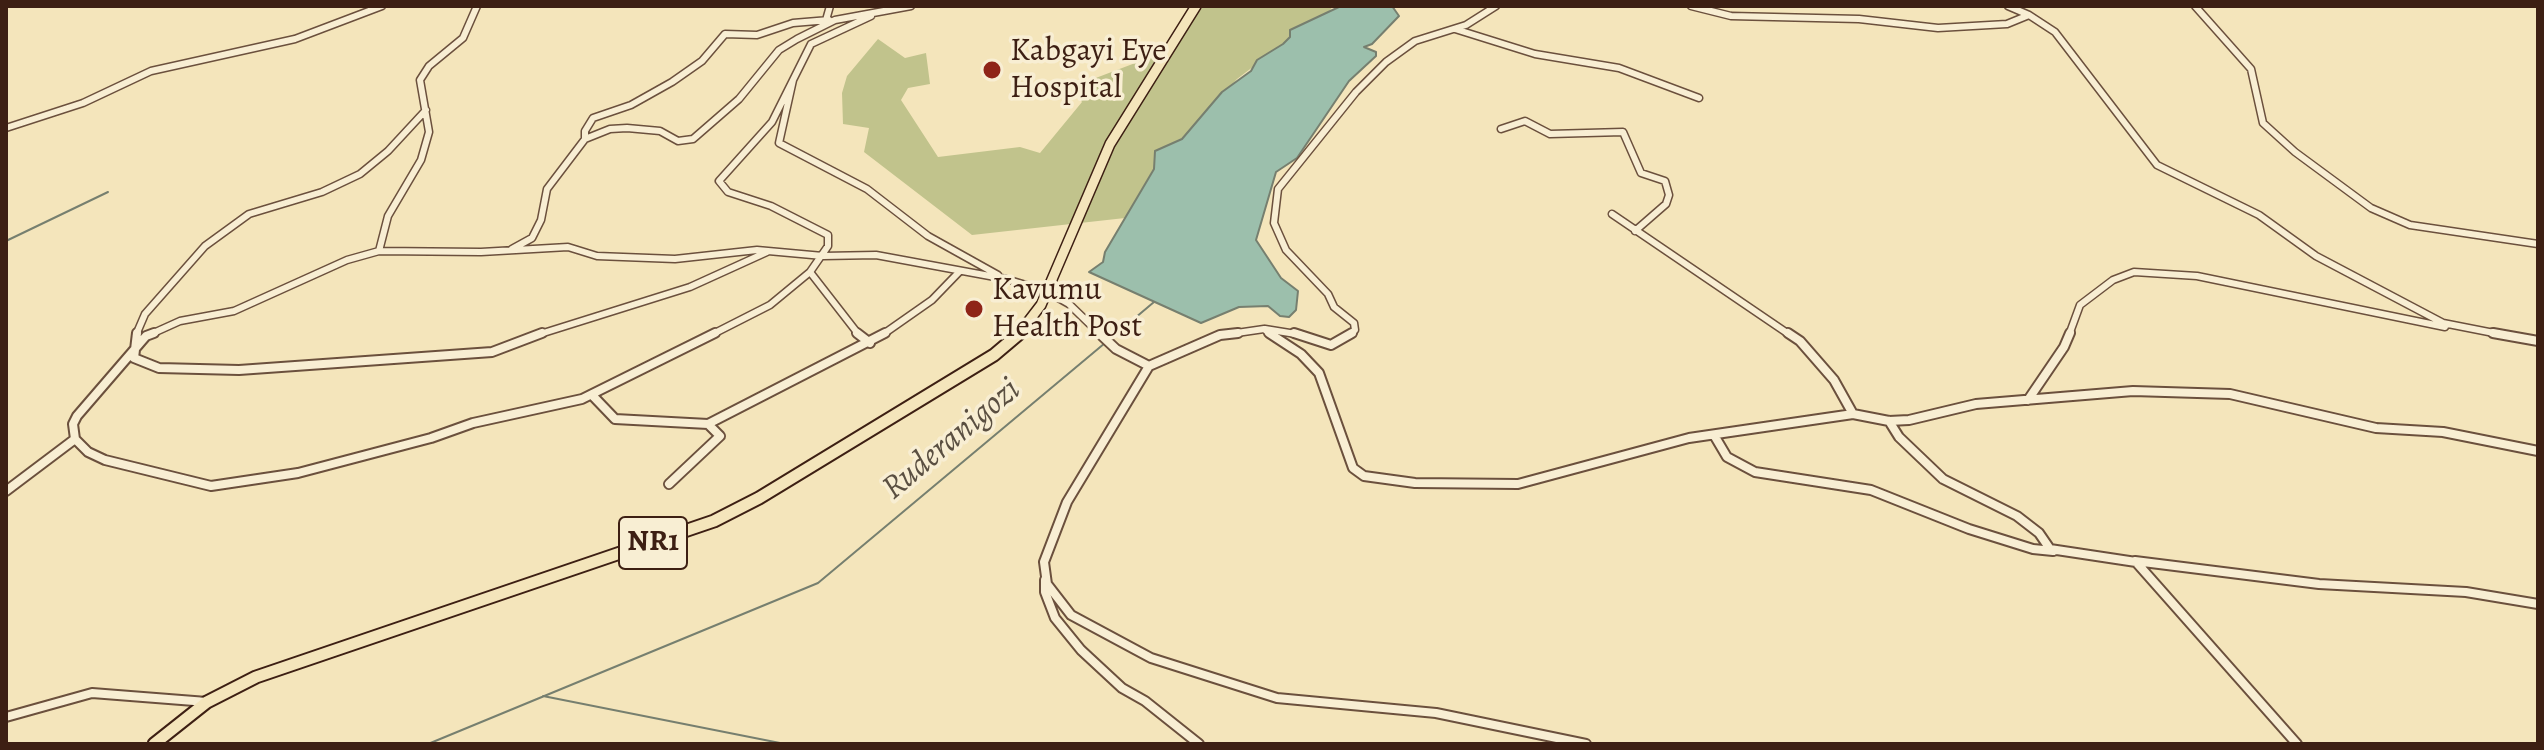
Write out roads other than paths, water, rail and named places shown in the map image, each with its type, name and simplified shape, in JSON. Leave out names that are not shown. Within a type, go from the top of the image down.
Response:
[{"type":"highway","name":"NR1","points":[[154,744],[207,702],[256,677],[663,540],[731,513],[994,355],[1032,319],[1110,144],[1196,6]]},
{"type":"street","points":[[6,128],[83,103],[151,71],[295,39],[382,6]]},
{"type":"street","points":[[826,20],[830,6]]},
{"type":"street","points":[[585,139],[585,131],[593,118],[631,105],[672,82],[702,61],[725,34],[757,35],[793,23],[871,16],[911,6]]},
{"type":"street","points":[[1199,744],[1155,708],[1122,688],[1081,650],[1055,618],[1045,592],[1044,562],[1067,502],[1149,366],[1238,330],[1298,333],[1331,345],[1341,342],[1355,330],[1354,323],[1334,307],[1328,294],[1286,250],[1274,223],[1278,189],[1356,92],[1386,62],[1415,41],[1472,22],[1496,6]]},
{"type":"street","points":[[1691,6],[1731,16],[1799,20],[1859,19],[1938,28],[2007,24],[2029,15]]},
{"type":"street","points":[[2008,6],[2055,32],[2106,103],[2157,165],[2259,215],[2316,256],[2452,327]]},
{"type":"street","points":[[2195,6],[2251,69],[2263,123],[2364,204],[2410,225],[2538,244]]},
{"type":"street","points":[[379,251],[388,216],[424,152],[430,125],[420,80],[429,66],[463,38],[474,8]]},
{"type":"street","points":[[426,110],[388,151],[360,174],[322,192],[249,214],[205,246],[155,300],[141,322],[132,348],[75,420],[75,439],[88,452],[105,460],[201,484],[225,486],[313,470],[473,423],[554,407],[592,395],[770,305],[810,272],[823,256],[830,240],[823,230],[771,206],[728,192],[719,185],[722,176],[772,122],[811,44],[871,16]]},
{"type":"street","points":[[509,250],[532,238],[541,220],[547,189],[585,139],[610,129],[627,128],[660,131],[678,141],[693,139],[739,99],[779,50],[835,20]]},
{"type":"street","points":[[1453,29],[1535,54],[1619,68],[1699,98]]},
{"type":"street","points":[[793,78],[793,91],[779,143],[867,189],[928,236],[1006,279]]},
{"type":"street","points":[[1501,129],[1525,121],[1553,134],[1623,132],[1641,173],[1665,181],[1669,195],[1666,204],[1635,231]]},
{"type":"street","points":[[1612,214],[1800,341],[1834,380],[1853,414]]},
{"type":"street","points":[[132,348],[172,323],[234,311],[259,297],[295,286],[347,260],[379,251],[568,247],[597,256],[675,259],[771,250],[823,256],[876,255],[1006,279],[1046,291],[1076,309],[1116,349],[1149,366]]},
{"type":"street","points":[[132,348],[139,362],[183,370],[306,367],[492,352],[556,327],[690,287],[771,250]]},
{"type":"street","points":[[592,395],[615,419],[708,424],[870,343],[932,300],[960,271]]},
{"type":"street","points":[[810,272],[851,328],[870,343]]},
{"type":"street","points":[[2028,400],[2064,347],[2080,305],[2113,280],[2134,272],[2197,276],[2393,319],[2538,341]]},
{"type":"street","points":[[1264,329],[1301,354],[1319,373],[1329,393],[1347,460],[1364,476],[1415,483],[1510,485],[1660,444],[1853,414],[1889,421],[1929,418],[1976,404],[2133,391],[2230,394],[2376,428],[2443,432],[2538,451]]},
{"type":"street","points":[[1889,421],[1899,437],[1943,479],[2017,516],[2055,551]]},
{"type":"street","points":[[669,484],[720,436],[708,424]]},
{"type":"street","points":[[1714,435],[1727,457],[1755,472],[1871,490],[1969,529],[2033,549],[2319,584],[2453,591],[2538,604]]},
{"type":"street","points":[[6,491],[75,439]]},
{"type":"street","points":[[2132,560],[2238,674],[2297,744]]},
{"type":"street","points":[[1045,579],[1060,604],[1086,626],[1151,658],[1234,687],[1303,703],[1436,713],[1586,744]]},
{"type":"street","points":[[6,717],[79,695],[106,691],[207,702]]},
{"type":"waterway","points":[[6,241],[108,192]]},
{"type":"waterway","name":"Ruderanigozi","points":[[1110,339],[1154,302]]},
{"type":"waterway","name":"Ruderanigozi","points":[[544,696],[818,583],[1105,343]]},
{"type":"waterway","name":"Ruderanigozi","points":[[428,744],[544,696]]},
{"type":"waterway","points":[[544,696],[785,744]]},
{"type":"place","name":"Kabgayi Eye Hospital","points":[[992,70]]},
{"type":"place","name":"Kavumu Health Post","points":[[974,309]]}]
